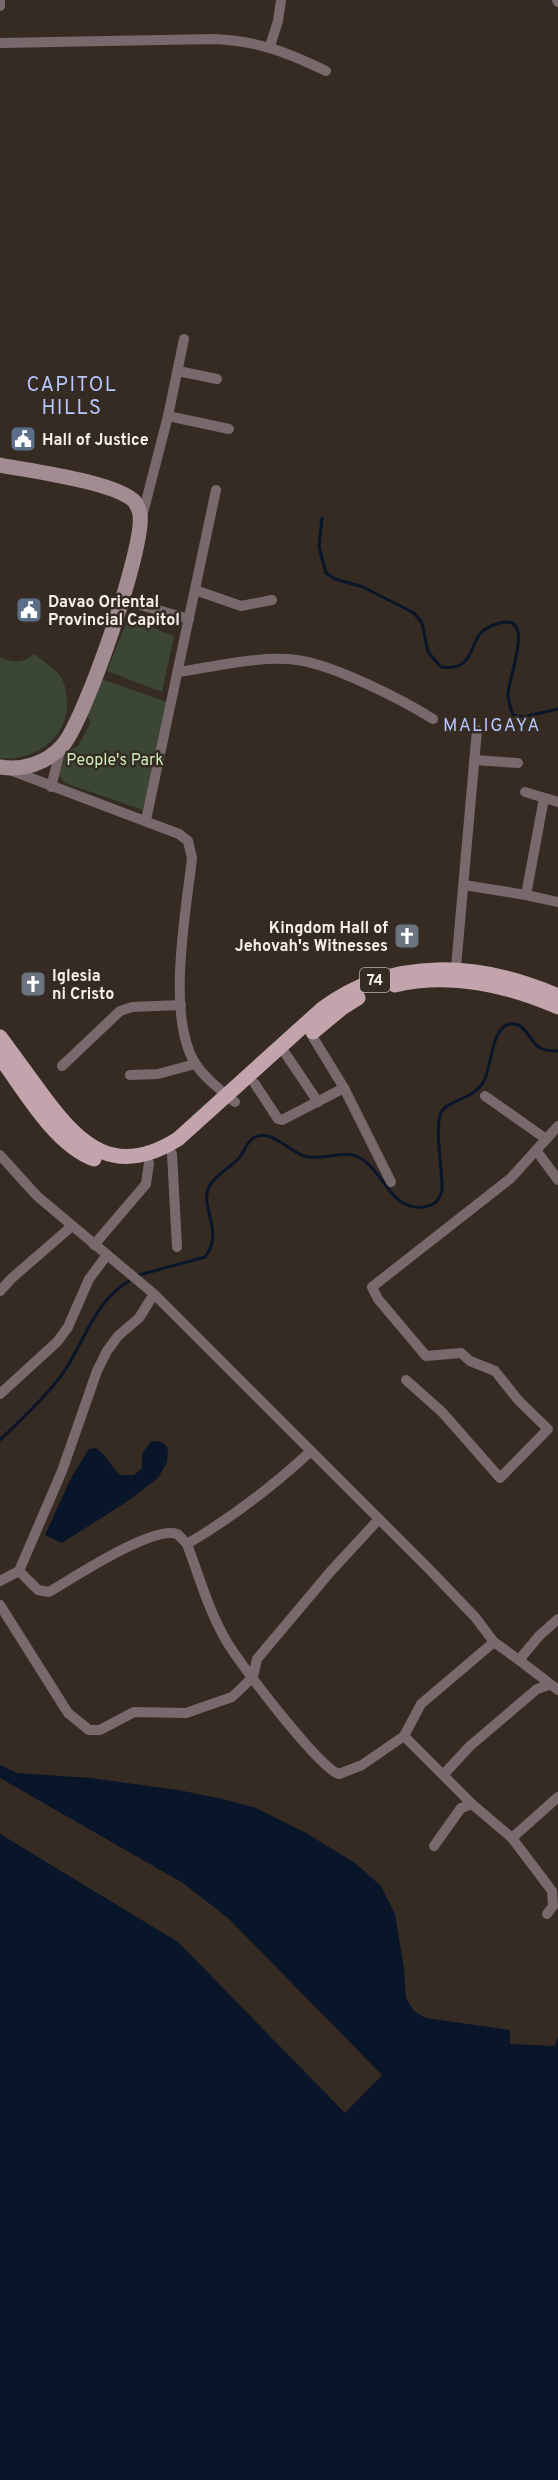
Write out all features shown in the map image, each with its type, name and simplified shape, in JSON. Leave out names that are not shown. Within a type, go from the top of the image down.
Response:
[{"type":"main road","name":"74","points":[[0,1038],[62,1122],[79,1139],[105,1153],[130,1156],[158,1150],[178,1139],[255,1084],[327,1005],[400,972],[417,970],[456,975],[503,977],[558,996]]},
{"type":"main road","name":"74","points":[[456,975],[516,991],[558,1007]]},
{"type":"main road","name":"74","points":[[0,1057],[54,1129],[72,1148],[102,1162],[118,1165],[149,1163],[172,1154],[212,1124],[231,1099],[284,1051],[311,1034],[364,990]]},
{"type":"street","points":[[0,0],[0,6]]},
{"type":"street","points":[[270,46],[278,21],[281,0]]},
{"type":"street","points":[[0,43],[243,40],[270,46],[326,71]]},
{"type":"street","points":[[51,788],[61,748],[78,721],[123,600],[168,416],[184,339]]},
{"type":"street","points":[[178,370],[218,379]]},
{"type":"street","points":[[168,416],[229,429]]},
{"type":"street","points":[[0,465],[109,487],[128,497],[138,508],[140,523]]},
{"type":"street","points":[[0,472],[107,495],[121,494]]},
{"type":"street","points":[[146,820],[216,490]]},
{"type":"street","points":[[195,590],[241,606],[272,600]]},
{"type":"street","points":[[123,600],[189,619]]},
{"type":"street","points":[[178,672],[273,659],[297,660],[317,664],[372,687],[433,719]]},
{"type":"street","points":[[456,975],[477,730]]},
{"type":"street","points":[[2,767],[35,764],[61,748]]},
{"type":"street","points":[[474,760],[518,762]]},
{"type":"street","points":[[2,767],[51,788],[146,820],[188,841],[192,858],[181,960],[181,1005],[184,1034],[195,1064],[231,1099]]},
{"type":"street","points":[[525,792],[558,802]]},
{"type":"street","points":[[526,895],[544,798]]},
{"type":"street","points":[[464,885],[558,902]]},
{"type":"street","points":[[62,1066],[120,1011],[132,1007],[181,1005]]},
{"type":"street","points":[[311,1034],[344,1088],[392,1182]]},
{"type":"street","points":[[284,1051],[318,1102]]},
{"type":"street","points":[[130,1075],[158,1074],[195,1064]]},
{"type":"street","points":[[255,1084],[280,1120],[344,1088]]},
{"type":"street","points":[[485,1096],[546,1139]]},
{"type":"street","points":[[406,1380],[442,1413],[500,1478],[548,1429],[519,1401],[495,1371],[470,1362],[461,1353],[426,1356],[378,1299],[372,1287],[511,1178],[558,1126]]},
{"type":"street","points":[[536,1150],[558,1180]]},
{"type":"street","points":[[172,1154],[177,1246]]},
{"type":"street","points":[[0,1155],[37,1196],[154,1294],[447,1588],[494,1642],[554,1687]]},
{"type":"street","points":[[94,1245],[146,1184],[149,1163]]},
{"type":"street","points":[[0,1291],[72,1226]]},
{"type":"street","points":[[0,1394],[57,1342],[68,1327],[89,1280],[107,1255]]},
{"type":"street","points":[[0,1581],[19,1571],[62,1472],[107,1351],[118,1336],[139,1318],[154,1294]]},
{"type":"street","points":[[187,1544],[250,1504],[311,1451]]},
{"type":"street","points":[[0,1605],[68,1713],[89,1730],[100,1730],[134,1712],[186,1713],[232,1696],[253,1677],[257,1659],[331,1570],[379,1519]]},
{"type":"street","points":[[19,1571],[38,1590],[50,1592],[142,1539],[177,1534],[187,1544],[216,1621],[227,1643],[280,1714],[333,1772],[346,1772],[362,1765],[404,1736],[421,1704],[494,1642]]},
{"type":"street","points":[[519,1660],[539,1636],[558,1619]]},
{"type":"street","points":[[444,1774],[470,1746],[537,1689],[554,1687]]},
{"type":"street","points":[[404,1736],[472,1804],[512,1839],[552,1891],[553,1906],[547,1914]]},
{"type":"street","points":[[512,1839],[558,1797]]},
{"type":"street","points":[[434,1846],[461,1808],[472,1804]]},
{"type":"green space","points":[[128,618],[174,636],[162,692],[107,671]]},
{"type":"green space","points":[[34,654],[62,679],[67,702],[66,715],[62,726],[47,745],[25,756],[0,758],[0,657],[17,662],[26,660]]},
{"type":"green space","name":"People's Park","points":[[101,679],[167,702],[143,810],[65,783],[59,776],[66,752],[78,746],[91,722],[86,714]]},
{"type":"water","points":[[151,1441],[162,1442],[168,1448],[167,1462],[158,1478],[128,1501],[62,1543],[45,1535],[71,1478],[89,1449],[96,1448],[100,1451],[120,1475],[134,1475],[142,1468],[142,1454]]},
{"type":"water","points":[[0,1765],[17,1773],[90,1778],[178,1790],[256,1808],[306,1833],[355,1863],[381,1886],[395,1914],[406,1998],[414,2011],[426,2018],[510,2030],[510,2044],[555,2046],[558,2036],[558,2480],[0,2480],[0,1834],[178,1942],[345,2113],[382,2075],[228,1918],[183,1883],[0,1778]]},
{"type":"waterway","points":[[322,518],[319,547],[326,573],[335,579],[363,587],[414,613],[422,623],[428,652],[441,667],[461,664],[471,653],[477,638],[489,627],[505,622],[514,624],[518,632],[518,643],[508,693],[513,715],[523,717],[558,709]]},
{"type":"waterway","points":[[139,1275],[205,1257],[211,1248],[213,1238],[207,1202],[209,1187],[239,1158],[250,1141],[261,1135],[274,1138],[304,1156],[352,1155],[358,1157],[374,1170],[402,1203],[423,1207],[433,1204],[442,1191],[438,1129],[441,1113],[444,1108],[479,1088],[487,1074],[495,1040],[503,1027],[515,1024],[523,1029],[540,1048],[558,1051]]},
{"type":"waterway","points":[[0,1440],[57,1381],[99,1311],[107,1300],[129,1281]]},
{"type":"place","name":"Hall of Justice","points":[[23,439]]},
{"type":"place","name":"Davao Oriental Provincial Capitol","points":[[29,610]]},
{"type":"place","name":"Kingdom Hall of Jehovah's Witnesses","points":[[407,936]]},
{"type":"place","name":"Iglesia ni Cristo","points":[[33,984]]},
{"type":"district","name":"CAPITOL HILLS","points":[[72,396]]},
{"type":"district","name":"MALIGAYA","points":[[492,725]]}]
